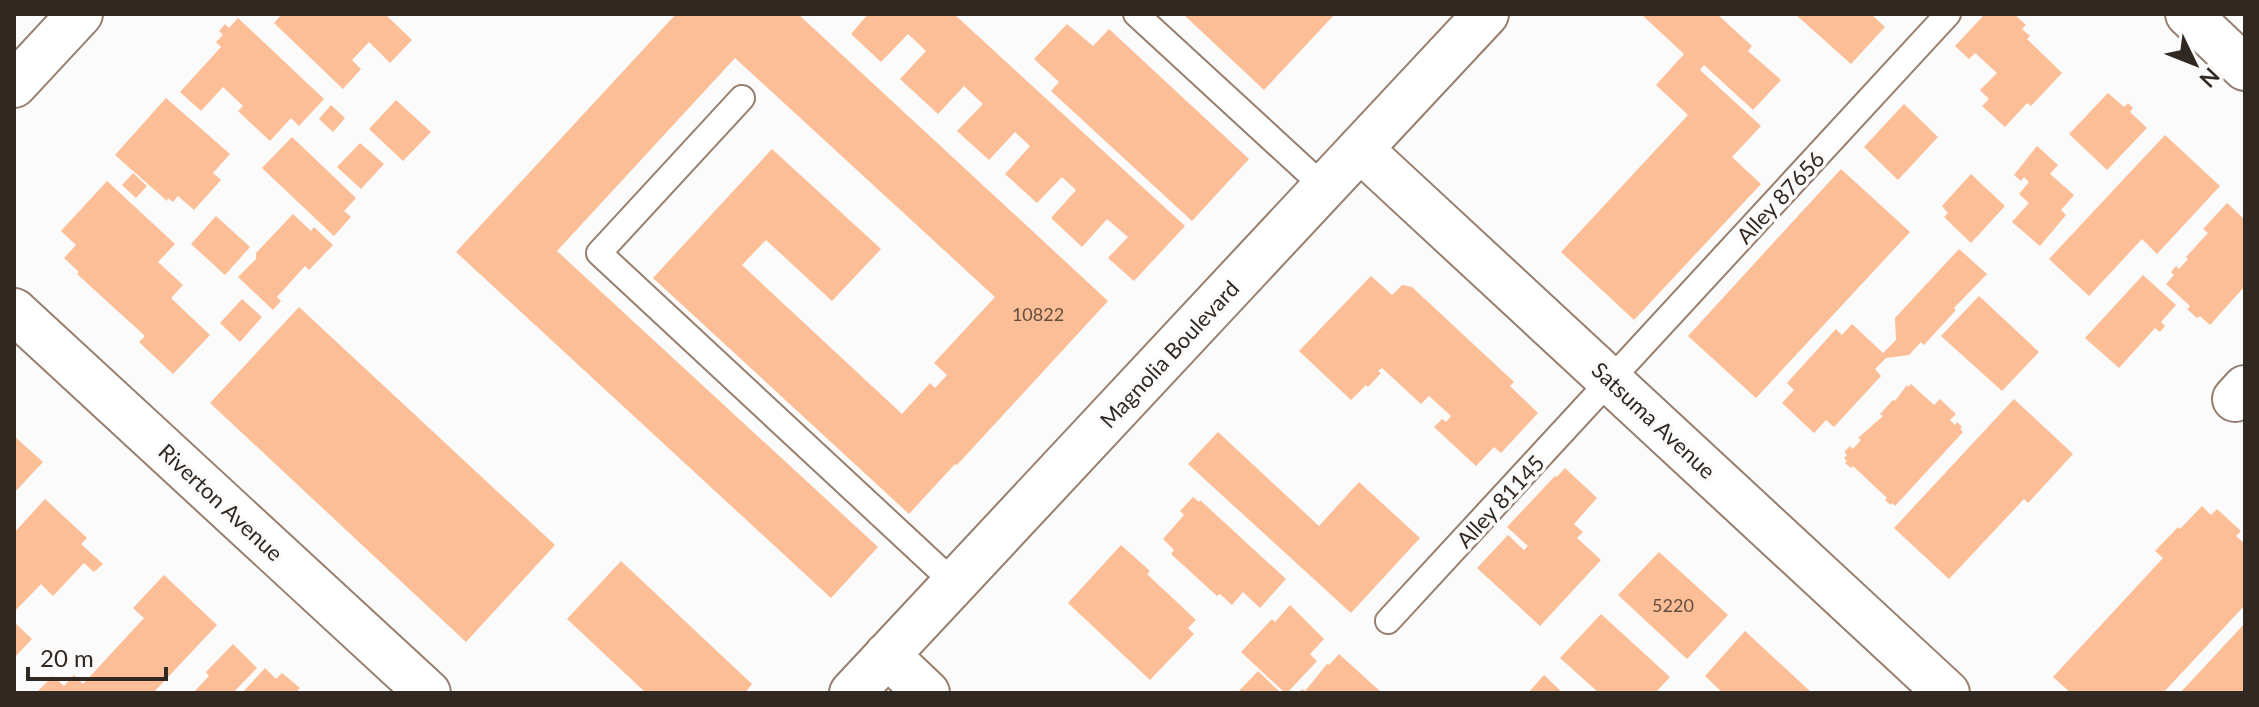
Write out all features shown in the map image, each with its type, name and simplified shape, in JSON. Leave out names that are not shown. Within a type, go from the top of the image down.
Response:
[{"type":"street","points":[[14,85],[80,14]]},
{"type":"street","name":"Magnolia Boulevard","points":[[852,693],[1486,14]]},
{"type":"street","points":[[2188,14],[2245,68]]},
{"type":"street","name":"Satsuma Avenue","points":[[1360,149],[1947,693]]},
{"type":"street","name":"Riverton Avenue","points":[[14,311],[428,693]]},
{"type":"street","points":[[887,655],[927,693]]},
{"type":"lane","points":[[1136,14],[1324,187]]},
{"type":"lane","name":"Alley 87656","points":[[1612,381],[1948,14]]},
{"type":"lane","points":[[742,98],[599,253],[954,583]]},
{"type":"lane","name":"Alley 81145","points":[[1388,621],[1612,381]]},
{"type":"building","points":[[282,14],[385,14],[412,40],[390,63],[369,42],[352,60],[361,69],[343,89],[274,23]]},
{"type":"building","points":[[676,14],[798,14],[1108,301],[909,514],[653,278],[772,149],[881,249],[832,301],[766,240],[742,265],[902,414],[930,383],[935,388],[947,375],[934,363],[995,297],[735,58],[557,251],[878,547],[831,598],[456,252]]},
{"type":"building","points":[[868,14],[954,14],[1185,226],[1134,281],[1108,258],[1128,237],[1107,219],[1082,247],[1051,218],[1076,190],[1062,177],[1037,203],[1005,174],[1030,146],[1015,132],[989,160],[957,131],[983,104],[964,86],[938,114],[900,79],[926,51],[908,34],[881,62],[851,34]]},
{"type":"building","points":[[1183,14],[1335,14],[1264,90]]},
{"type":"building","points":[[1641,14],[1717,14],[1752,46],[1748,51],[1781,80],[1753,110],[1704,65],[1700,70],[1761,126],[1732,157],[1761,184],[1634,320],[1561,252],[1688,115],[1656,85],[1684,54]]},
{"type":"building","points":[[1795,14],[1871,14],[1885,27],[1851,64]]},
{"type":"building","points":[[1985,14],[2014,14],[2026,25],[2022,29],[2030,36],[2027,39],[2062,73],[2031,106],[2027,103],[2005,127],[1982,106],[1989,99],[1980,90],[1997,73],[1975,53],[1969,59],[1955,46]]},
{"type":"building","points":[[238,18],[324,99],[299,126],[291,118],[270,141],[238,111],[243,106],[223,87],[201,111],[180,92],[221,47],[216,42],[223,35],[219,31],[225,24],[229,28]]},
{"type":"building","points":[[1067,24],[1093,46],[1109,29],[1249,159],[1192,221],[1051,91],[1059,82],[1034,59]]},
{"type":"building","points":[[2108,93],[2124,107],[2128,103],[2133,108],[2130,112],[2147,128],[2107,170],[2069,134]]},
{"type":"building","points":[[166,98],[230,154],[213,173],[221,180],[194,210],[178,196],[173,202],[168,198],[167,201],[115,155]]},
{"type":"building","points":[[396,100],[431,132],[403,161],[369,129]]},
{"type":"building","points":[[1904,104],[1938,137],[1898,180],[1864,147]]},
{"type":"building","points":[[331,105],[345,118],[333,132],[319,119]]},
{"type":"building","points":[[2165,135],[2220,186],[2157,254],[2142,239],[2089,296],[2049,259]]},
{"type":"building","points":[[292,137],[356,198],[344,211],[351,217],[334,236],[262,168]]},
{"type":"building","points":[[360,143],[384,164],[361,189],[337,167]]},
{"type":"building","points":[[2037,146],[2058,165],[2050,174],[2074,195],[2061,210],[2066,215],[2040,246],[2012,222],[2029,203],[2019,194],[2029,182],[2024,177],[2021,181],[2014,175]]},
{"type":"building","points":[[1841,169],[1910,232],[1756,398],[1688,336]]},
{"type":"building","points":[[133,173],[147,186],[136,198],[122,185]]},
{"type":"building","points":[[1971,174],[2005,206],[1971,243],[1944,217],[1948,213],[1942,206]]},
{"type":"building","points":[[107,181],[175,244],[158,262],[183,285],[171,298],[210,335],[173,374],[139,342],[145,336],[77,274],[79,272],[64,258],[76,245],[61,231]]},
{"type":"building","points":[[2227,203],[2245,220],[2245,286],[2210,325],[2187,309],[2190,306],[2166,284],[2174,275],[2171,272],[2176,266],[2179,269],[2208,233],[2203,229]]},
{"type":"building","points":[[293,214],[311,231],[314,227],[333,245],[309,270],[305,266],[277,297],[281,301],[273,310],[238,277]]},
{"type":"building","points":[[216,216],[250,247],[225,275],[191,244]]},
{"type":"building","points":[[1959,249],[1987,274],[1924,345],[1921,342],[1909,355],[1886,358],[1875,369],[1881,376],[1834,427],[1826,420],[1814,433],[1782,403],[1794,390],[1787,383],[1836,329],[1842,335],[1852,324],[1883,353],[1896,340],[1895,318]]},
{"type":"building","points":[[2143,275],[2176,305],[2161,322],[2165,326],[2160,332],[2155,328],[2119,368],[2085,338]]},
{"type":"building","points":[[1371,276],[1392,295],[1402,285],[1412,287],[1514,382],[1510,386],[1538,413],[1501,453],[1494,447],[1476,466],[1434,427],[1451,416],[1429,396],[1421,404],[1382,368],[1368,387],[1366,385],[1351,400],[1299,351]]},
{"type":"building","points":[[1979,296],[2039,352],[2002,391],[1941,336]]},
{"type":"building","points":[[242,299],[262,317],[240,342],[220,323]]},
{"type":"building","points":[[299,307],[555,545],[466,642],[210,403]]},
{"type":"building","points":[[1911,384],[1934,405],[1940,399],[1956,414],[1950,420],[1955,425],[1957,422],[1963,432],[1895,506],[1885,500],[1887,498],[1853,466],[1851,468],[1845,463],[1847,455],[1844,452],[1850,446],[1853,449],[1861,440],[1858,438],[1883,416],[1880,414]]},
{"type":"building","points":[[2014,399],[2073,454],[2028,503],[2024,499],[1949,579],[1894,528]]},
{"type":"building","points":[[1218,432],[1319,526],[1359,482],[1420,538],[1351,613],[1188,464]]},
{"type":"building","points":[[14,436],[43,462],[14,493]]},
{"type":"building","points":[[1565,468],[1597,498],[1574,524],[1583,532],[1577,538],[1601,560],[1540,626],[1477,568],[1508,535],[1524,550],[1528,546],[1507,527]]},
{"type":"building","points":[[1193,497],[1286,579],[1260,608],[1243,592],[1232,605],[1220,594],[1217,596],[1171,554],[1174,550],[1163,539],[1184,515],[1180,511]]},
{"type":"building","points":[[45,499],[87,538],[81,544],[103,564],[94,572],[84,563],[53,596],[41,584],[16,610],[14,533]]},
{"type":"building","points":[[2202,506],[2211,515],[2217,509],[2241,531],[2236,536],[2245,544],[2245,605],[2163,693],[2071,693],[2053,677],[2163,558],[2155,551]]},
{"type":"building","points":[[1121,545],[1196,620],[1188,628],[1194,634],[1150,680],[1068,603]]},
{"type":"building","points":[[1659,552],[1728,615],[1687,659],[1618,595]]},
{"type":"building","points":[[621,561],[752,684],[745,693],[646,693],[567,619]]},
{"type":"building","points":[[164,575],[217,625],[153,693],[36,693],[53,676],[64,686],[74,675],[83,684],[144,618],[133,608]]},
{"type":"building","points":[[1290,605],[1324,639],[1310,654],[1317,661],[1285,693],[1241,652]]},
{"type":"building","points":[[1601,614],[1670,677],[1655,693],[1599,693],[1560,658]]},
{"type":"building","points":[[14,622],[32,639],[14,658]]},
{"type":"building","points":[[2245,623],[2245,693],[2180,693]]},
{"type":"building","points":[[1745,631],[1812,693],[1723,693],[1705,676]]},
{"type":"building","points":[[233,644],[257,668],[233,693],[193,693],[209,676],[206,672]]},
{"type":"building","points":[[1339,654],[1382,693],[1299,693],[1302,689],[1305,691]]},
{"type":"building","points":[[265,668],[276,679],[282,673],[300,688],[295,693],[242,693]]},
{"type":"building","points":[[1258,671],[1281,693],[1237,693]]},
{"type":"building","points":[[1544,675],[1563,693],[1528,693]]}]
